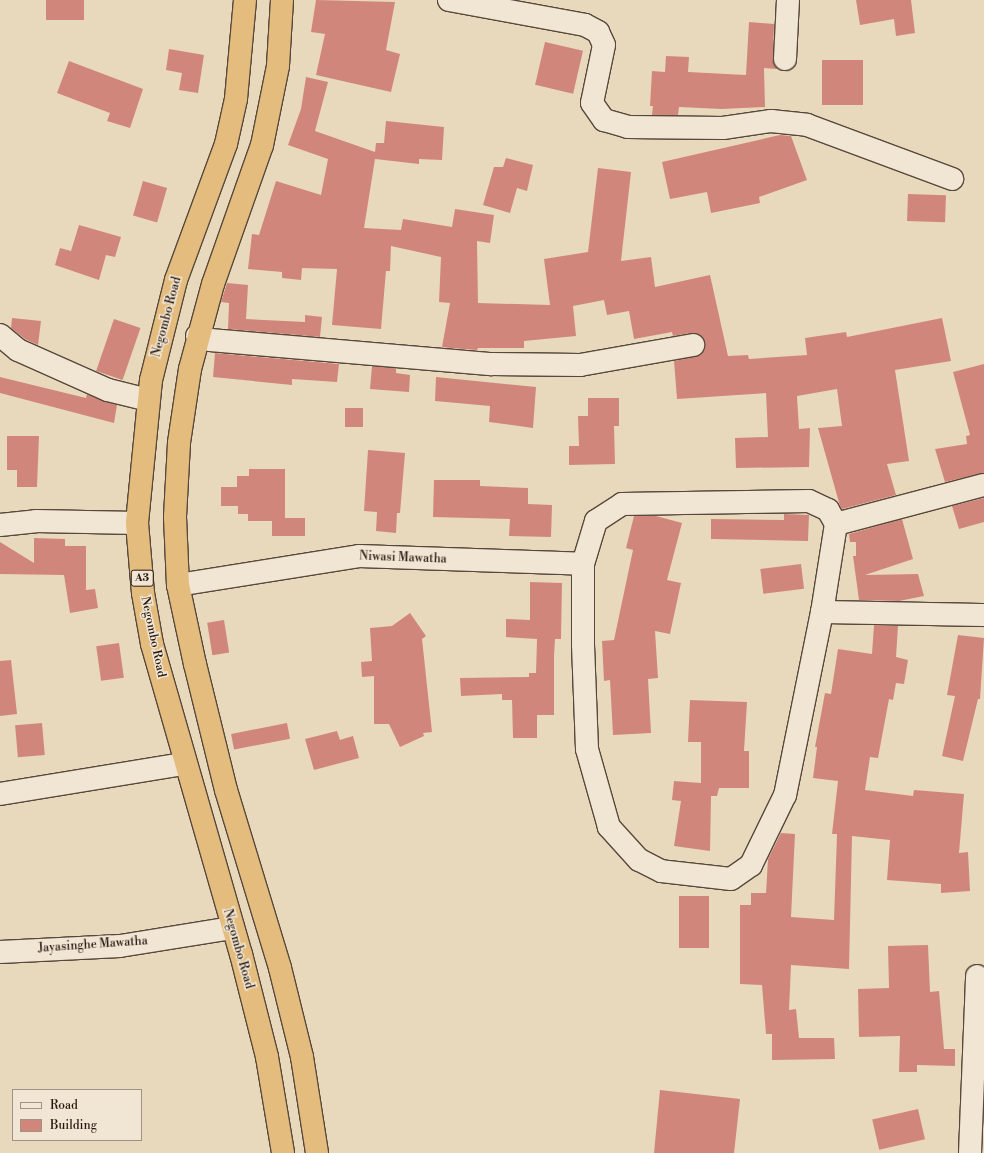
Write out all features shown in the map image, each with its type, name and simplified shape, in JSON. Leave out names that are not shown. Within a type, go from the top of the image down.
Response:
[{"type":"highway","name":"Negombo Road","points":[[245,0],[236,99],[226,144],[176,280],[163,325],[148,400],[137,523],[143,593],[152,644],[184,764],[233,928],[267,1057],[283,1153]]},
{"type":"highway","points":[[282,0],[278,66],[262,145],[197,336],[179,443],[175,517],[178,585],[226,790],[263,905],[302,1057],[317,1153]]},
{"type":"street","points":[[449,0],[585,25],[598,32],[604,45],[592,103],[604,120],[628,127],[724,128],[771,120],[807,125],[952,179]]},
{"type":"street","points":[[785,59],[788,0]]},
{"type":"street","points":[[0,335],[18,350],[108,390],[148,400]]},
{"type":"street","points":[[197,336],[210,340],[492,364],[580,365],[693,344]]},
{"type":"street","points":[[836,524],[984,485]]},
{"type":"street","points":[[809,501],[828,510],[836,524],[822,612],[785,795],[751,865],[731,879],[661,871],[639,860],[609,827],[587,750],[583,644],[583,564],[596,521],[622,504],[809,501]]},
{"type":"street","points":[[0,525],[36,521],[137,523]]},
{"type":"street","name":"Niwasi Mawatha","points":[[178,585],[359,556],[583,564]]},
{"type":"street","points":[[822,612],[984,615]]},
{"type":"street","points":[[0,794],[184,764]]},
{"type":"street","name":"Jayasinghe Mawatha","points":[[0,952],[120,946],[233,928]]},
{"type":"street","points":[[970,1153],[977,976]]},
{"type":"building","points":[[46,0],[84,0],[84,20],[46,20]]},
{"type":"building","points":[[316,0],[395,2],[386,50],[400,54],[391,92],[316,75],[325,34],[311,32]]},
{"type":"building","points":[[856,0],[911,0],[915,33],[896,36],[894,19],[860,25]]},
{"type":"building","points":[[749,22],[774,24],[773,58],[777,69],[764,68],[765,107],[722,109],[679,107],[678,115],[652,115],[653,106],[650,106],[652,71],[665,72],[666,56],[689,57],[688,72],[746,75]]},
{"type":"building","points":[[545,42],[583,51],[573,94],[535,85]]},
{"type":"building","points":[[169,49],[204,55],[198,93],[179,90],[182,73],[166,70]]},
{"type":"building","points":[[822,60],[863,60],[863,105],[822,105]]},
{"type":"building","points":[[69,61],[143,89],[130,128],[107,121],[110,113],[57,93]]},
{"type":"building","points":[[306,77],[328,82],[315,131],[375,152],[376,143],[384,143],[386,121],[444,127],[442,160],[419,159],[419,164],[375,159],[364,228],[401,230],[403,219],[452,227],[455,209],[494,215],[490,243],[477,241],[478,303],[550,305],[544,259],[588,252],[598,168],[631,172],[621,261],[651,257],[655,287],[710,275],[728,356],[748,355],[749,359],[807,355],[805,338],[846,332],[847,337],[942,318],[951,361],[895,370],[909,461],[887,464],[896,495],[842,509],[840,506],[818,428],[842,426],[837,389],[797,396],[799,429],[810,428],[809,467],[736,468],[735,438],[768,437],[766,393],[677,399],[674,361],[701,355],[705,349],[703,337],[691,333],[673,336],[672,332],[634,339],[629,311],[607,315],[604,300],[573,306],[576,336],[524,341],[524,348],[478,348],[477,350],[450,348],[442,347],[450,303],[439,302],[441,257],[391,246],[390,271],[386,271],[381,329],[332,325],[337,269],[302,268],[301,280],[282,278],[282,272],[248,269],[252,234],[259,235],[276,181],[321,195],[328,159],[288,145],[301,109]]},
{"type":"building","points":[[780,135],[791,136],[807,180],[759,197],[760,203],[711,213],[707,192],[670,199],[662,162]]},
{"type":"building","points":[[506,158],[533,165],[527,191],[517,188],[510,213],[483,205],[494,167],[503,167]]},
{"type":"building","points":[[143,181],[167,188],[157,222],[133,216]]},
{"type":"building","points":[[908,194],[946,195],[945,222],[907,221]]},
{"type":"building","points":[[79,225],[121,237],[115,257],[106,255],[99,280],[55,265],[60,248],[71,251]]},
{"type":"building","points":[[227,283],[248,285],[246,319],[305,322],[305,315],[322,317],[320,337],[228,329],[229,303],[221,302]]},
{"type":"building","points":[[12,318],[41,321],[38,345],[25,339],[11,328]]},
{"type":"building","points":[[114,319],[140,328],[123,380],[96,371]]},
{"type":"building","points":[[215,353],[339,364],[337,382],[292,379],[292,385],[213,377]]},
{"type":"building","points":[[984,364],[984,473],[945,482],[935,449],[967,444],[966,436],[970,435],[953,372]]},
{"type":"building","points":[[372,366],[396,368],[396,373],[410,375],[409,392],[370,389]]},
{"type":"building","points":[[0,377],[86,398],[87,394],[117,405],[114,423],[0,393]]},
{"type":"building","points":[[436,377],[536,387],[533,428],[489,422],[490,406],[435,401]]},
{"type":"building","points":[[588,398],[619,398],[619,426],[614,426],[615,464],[569,465],[569,446],[579,446],[578,416],[588,416]]},
{"type":"building","points":[[345,408],[363,408],[363,427],[345,427]]},
{"type":"building","points":[[7,436],[39,436],[37,487],[17,487],[17,470],[7,470]]},
{"type":"building","points":[[368,450],[405,453],[400,513],[397,513],[396,533],[376,531],[377,512],[364,511]]},
{"type":"building","points":[[249,469],[285,469],[285,518],[305,518],[305,536],[272,536],[272,521],[248,521],[248,514],[238,514],[238,506],[221,506],[221,487],[237,487],[237,476],[249,476]]},
{"type":"building","points":[[434,480],[480,480],[480,486],[528,488],[528,504],[552,505],[551,537],[509,536],[510,519],[433,517]]},
{"type":"building","points":[[984,498],[984,522],[959,529],[952,506]]},
{"type":"building","points":[[784,514],[809,515],[808,541],[711,539],[711,519],[784,520]]},
{"type":"building","points":[[634,516],[656,516],[682,523],[667,580],[681,583],[670,634],[655,631],[658,678],[648,679],[651,733],[613,735],[610,680],[604,681],[602,641],[614,640],[633,550],[626,548]]},
{"type":"building","points":[[902,519],[913,559],[865,575],[918,574],[924,596],[899,601],[859,600],[853,556],[856,556],[856,542],[850,542],[849,534]]},
{"type":"building","points":[[34,538],[65,539],[65,546],[86,546],[86,590],[95,589],[98,608],[70,613],[64,575],[0,574],[0,542],[34,563]]},
{"type":"building","points":[[801,564],[804,589],[763,594],[760,569]]},
{"type":"building","points":[[530,582],[562,583],[561,639],[555,639],[554,715],[537,715],[537,738],[513,738],[512,700],[502,700],[502,694],[461,696],[460,678],[529,677],[529,673],[536,673],[537,639],[506,637],[506,619],[530,620]]},
{"type":"building","points":[[410,613],[426,636],[422,639],[432,732],[423,733],[424,736],[400,747],[389,724],[374,724],[374,676],[362,677],[361,662],[372,661],[370,628],[392,626]]},
{"type":"building","points":[[224,620],[229,653],[212,655],[207,623]]},
{"type":"building","points":[[874,625],[898,626],[896,657],[908,660],[904,684],[896,683],[893,700],[889,699],[878,758],[870,757],[865,790],[913,796],[914,790],[964,794],[959,853],[968,852],[970,891],[941,893],[941,884],[887,880],[890,840],[852,836],[849,969],[791,965],[789,1010],[796,1009],[799,1038],[834,1038],[835,1059],[772,1060],[772,1034],[766,1034],[762,985],[740,984],[740,905],[751,905],[751,893],[766,893],[768,859],[781,833],[795,834],[791,917],[834,920],[837,834],[832,834],[838,781],[813,778],[817,747],[815,747],[825,693],[831,694],[838,649],[872,654]]},
{"type":"building","points":[[958,635],[984,638],[980,699],[978,699],[963,761],[942,756],[955,696],[947,695]]},
{"type":"building","points":[[119,643],[124,678],[101,681],[96,646]]},
{"type":"building","points":[[11,660],[17,714],[0,716],[0,661]]},
{"type":"building","points":[[690,700],[747,702],[744,751],[749,751],[749,788],[719,788],[717,796],[711,796],[710,851],[674,846],[681,801],[672,800],[674,781],[701,783],[701,742],[688,742]]},
{"type":"building","points":[[42,723],[45,755],[18,757],[15,725]]},
{"type":"building","points":[[287,723],[290,739],[234,750],[231,734]]},
{"type":"building","points":[[337,731],[340,740],[353,736],[359,758],[314,770],[305,739]]},
{"type":"building","points":[[679,896],[709,896],[709,948],[679,948]]},
{"type":"building","points":[[928,945],[930,992],[939,991],[944,1049],[955,1049],[955,1066],[917,1065],[917,1072],[899,1072],[900,1036],[859,1037],[858,989],[889,988],[888,946]]},
{"type":"building","points":[[660,1090],[740,1099],[734,1153],[654,1153]]},
{"type":"building","points":[[918,1109],[925,1139],[879,1150],[872,1120]]}]
